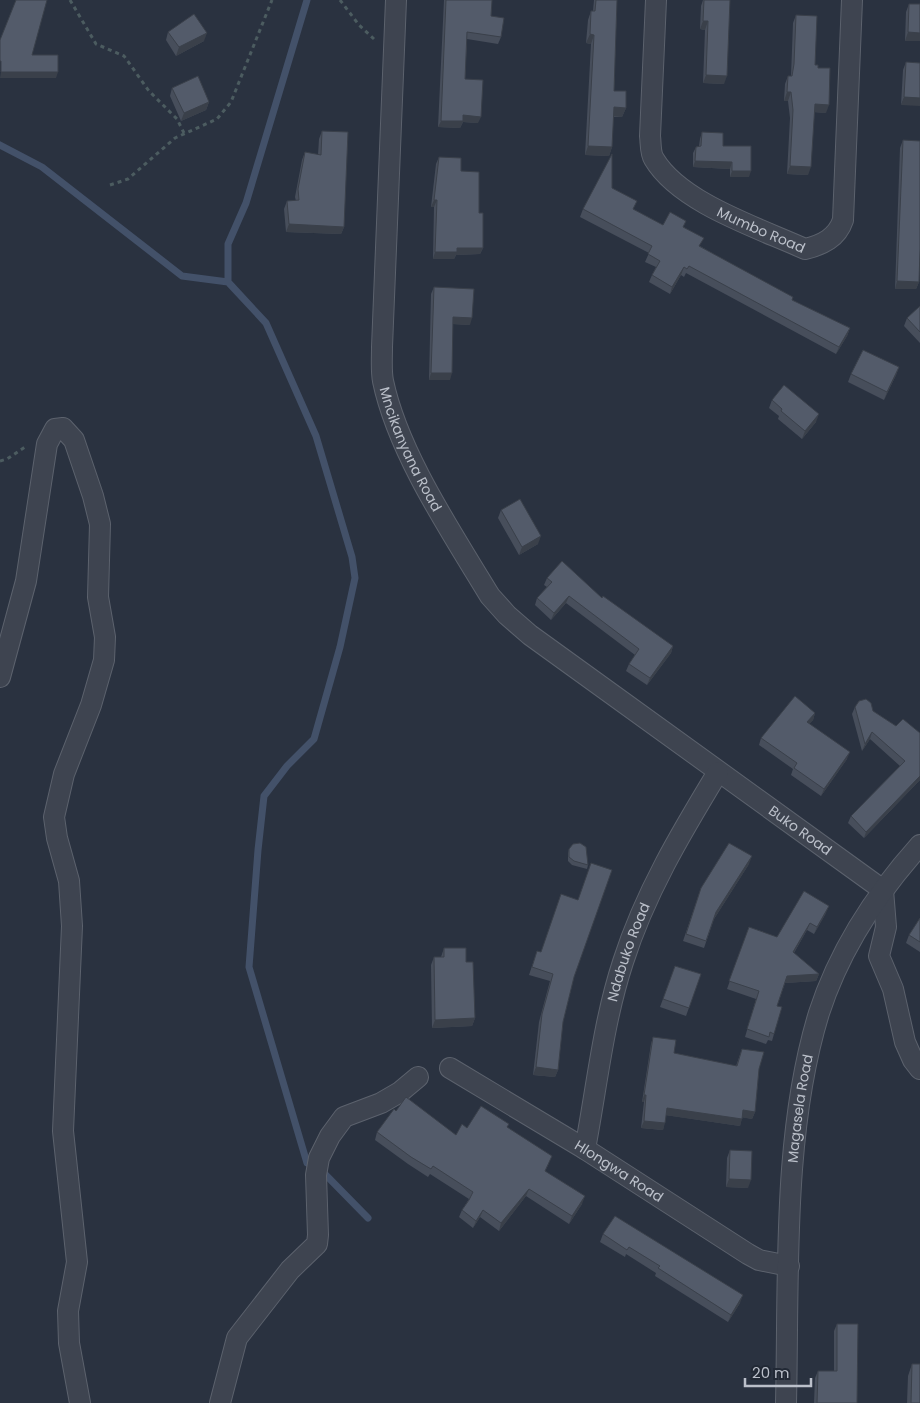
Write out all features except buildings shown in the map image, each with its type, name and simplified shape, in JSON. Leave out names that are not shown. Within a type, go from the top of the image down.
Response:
[{"type":"street","name":"Mncikanyana Road","points":[[396,0],[382,347],[382,380],[394,422],[450,528],[490,596],[507,615],[530,635],[718,772]]},
{"type":"street","name":"Mumbo Road","points":[[656,0],[650,136],[652,157],[663,171],[698,201],[805,249],[822,245],[840,229],[843,220],[852,0]]},
{"type":"street","points":[[0,677],[26,581],[47,444],[56,429],[63,428],[74,440],[94,496],[100,524],[98,597],[105,637],[104,660],[91,704],[64,774],[54,817],[57,838],[69,882],[72,926],[63,1131],[77,1262],[68,1311],[69,1343],[80,1403]]},
{"type":"street","name":"Buko Road","points":[[718,772],[883,890]]},
{"type":"street","name":"Ndabuko Road","points":[[585,1149],[607,1018],[623,962],[656,879],[718,772]]},
{"type":"street","name":"Magasela Road","points":[[786,1403],[789,1266],[795,1153],[802,1086],[813,1039],[830,984],[852,939],[883,890],[920,846]]},
{"type":"street","points":[[883,890],[886,927],[878,952],[893,989],[905,1042],[920,1069]]},
{"type":"street","name":"Hlongwa Road","points":[[450,1068],[585,1149],[748,1254],[759,1260],[789,1266]]},
{"type":"street","points":[[220,1403],[237,1338],[290,1270],[316,1244],[318,1235],[315,1192],[318,1164],[330,1136],[344,1118],[381,1103],[400,1092],[418,1077]]},
{"type":"path","points":[[70,0],[96,44],[124,56],[149,91],[177,119],[184,133]]},
{"type":"path","points":[[110,185],[128,179],[175,138],[217,119],[231,102],[272,0]]},
{"type":"path","points":[[340,0],[371,37],[382,44],[394,44]]},
{"type":"waterway","points":[[307,0],[246,203],[228,244],[228,282],[266,323],[316,436],[352,557],[355,578],[340,647],[314,739],[287,766],[264,796],[249,967],[307,1163],[318,1167],[368,1218]]},
{"type":"waterway","points":[[0,145],[42,167],[182,276],[228,282]]}]
